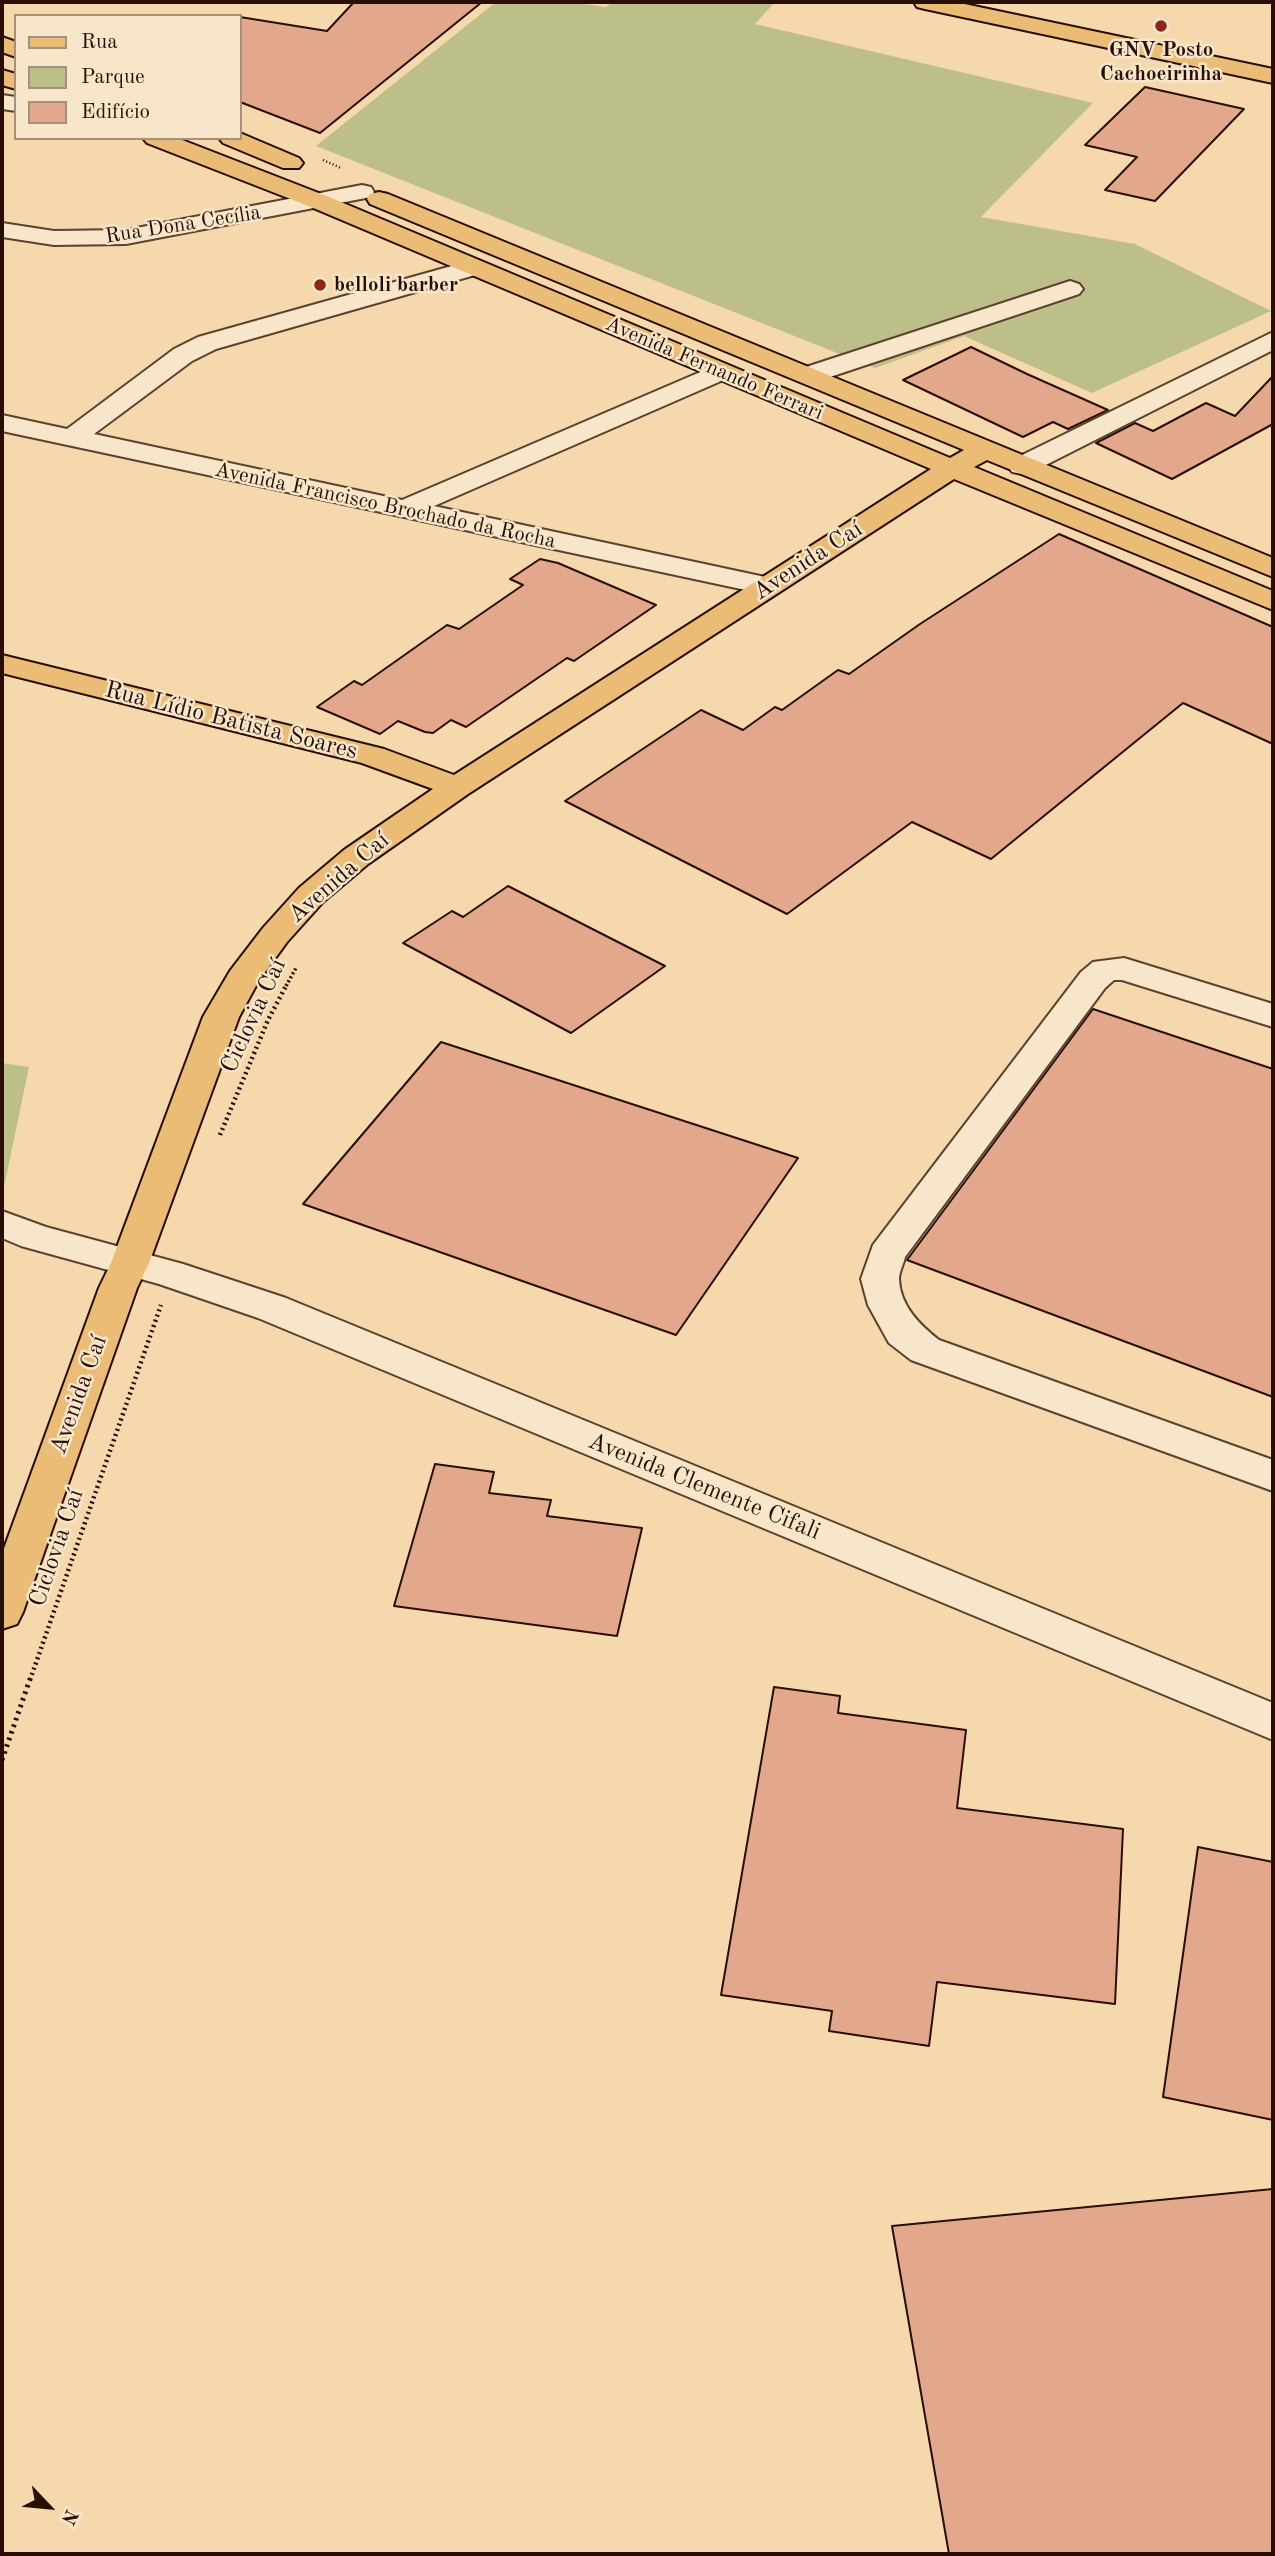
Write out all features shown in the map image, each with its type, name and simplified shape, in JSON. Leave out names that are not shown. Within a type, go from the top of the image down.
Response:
[{"type":"main road","points":[[925,2],[1273,76]]},
{"type":"main road","points":[[980,15],[1000,2]]},
{"type":"main road","name":"Avenida Fernando Ferrari","points":[[162,140],[320,184],[362,192],[1273,568]]},
{"type":"main road","name":"Avenida Fernando Ferrari","points":[[235,140],[473,268],[1273,600]]},
{"type":"main road","name":"Avenida Caí","points":[[2,1612],[118,1288],[130,1263],[221,1017],[242,979],[275,934],[311,895],[356,857],[445,795],[952,468],[985,450]]},
{"type":"main road","name":"Rua Lídio Batista Soares","points":[[2,664],[230,733],[354,775],[445,795]]},
{"type":"main road","name":"Rua Lídio Batista Soares","points":[[2,688],[230,733]]},
{"type":"street","name":"Rua Dona Cecília","points":[[2,230],[54,238],[125,237],[320,184]]},
{"type":"street","points":[[72,438],[183,355],[207,343],[473,268]]},
{"type":"street","points":[[810,375],[1070,289]]},
{"type":"street","points":[[1022,466],[1273,340]]},
{"type":"street","points":[[402,510],[719,372]]},
{"type":"street","name":"Avenida Francisco Brochado da Rocha","points":[[2,423],[769,586]]},
{"type":"street","points":[[1273,1016],[1124,969],[1105,970],[1093,980],[887,1254],[880,1279],[887,1306],[903,1333],[925,1350],[1273,1476]]},
{"type":"street","name":"Avenida Clemente Cifali","points":[[2,1224],[34,1237],[169,1273],[272,1308],[1273,1722]]},
{"type":"path","name":"Ciclovia Caí","points":[[217,1142],[268,1020],[300,961]]},
{"type":"path","name":"Ciclovia Caí","points":[[2,1760],[163,1301],[169,1273]]},
{"type":"green space","points":[[496,2],[570,2],[606,7],[613,2],[775,2],[755,24],[1093,103],[981,217],[1135,244],[1271,311],[1092,393],[964,336],[875,368],[316,146]]},
{"type":"green space","points":[[2,1063],[29,1067],[4,1187],[2,1186]]},
{"type":"building","points":[[354,2],[482,2],[320,133],[242,103],[242,17],[327,31]]},
{"type":"building","points":[[1145,87],[1244,109],[1155,201],[1105,190],[1137,157],[1085,145]]},
{"type":"building","points":[[971,347],[1108,410],[1068,429],[1053,422],[1023,437],[903,380]]},
{"type":"building","points":[[1273,376],[1273,424],[1172,479],[1096,443],[1135,423],[1153,431],[1206,403],[1235,416]]},
{"type":"building","points":[[1059,534],[1273,627],[1273,744],[1183,703],[991,859],[912,822],[787,914],[565,801],[701,710],[743,730],[775,707],[782,710],[838,670],[849,674],[920,624]]},
{"type":"building","points":[[540,559],[558,563],[656,605],[574,661],[567,658],[466,727],[451,720],[433,733],[398,721],[380,734],[317,707],[354,681],[362,685],[447,625],[459,629],[523,585],[510,579]]},
{"type":"building","points":[[508,886],[665,966],[571,1033],[403,943],[452,911],[463,917]]},
{"type":"building","points":[[1093,1009],[1273,1069],[1273,1397],[907,1260]]},
{"type":"building","points":[[441,1042],[798,1158],[676,1335],[303,1204]]},
{"type":"building","points":[[435,1464],[494,1472],[489,1493],[551,1500],[547,1516],[642,1528],[617,1636],[394,1606]]},
{"type":"building","points":[[774,1687],[840,1696],[838,1713],[966,1730],[957,1808],[1123,1829],[1115,2004],[937,1982],[929,2046],[829,2031],[832,2011],[721,1995]]},
{"type":"building","points":[[1198,1847],[1273,1862],[1273,2120],[1163,2097]]},
{"type":"building","points":[[1273,2189],[1273,2554],[949,2554],[892,2226]]},
{"type":"place","name":"GNV Posto Cachoeirinha","points":[[1161,26]]},
{"type":"place","name":"belloli barber","points":[[320,285]]}]
